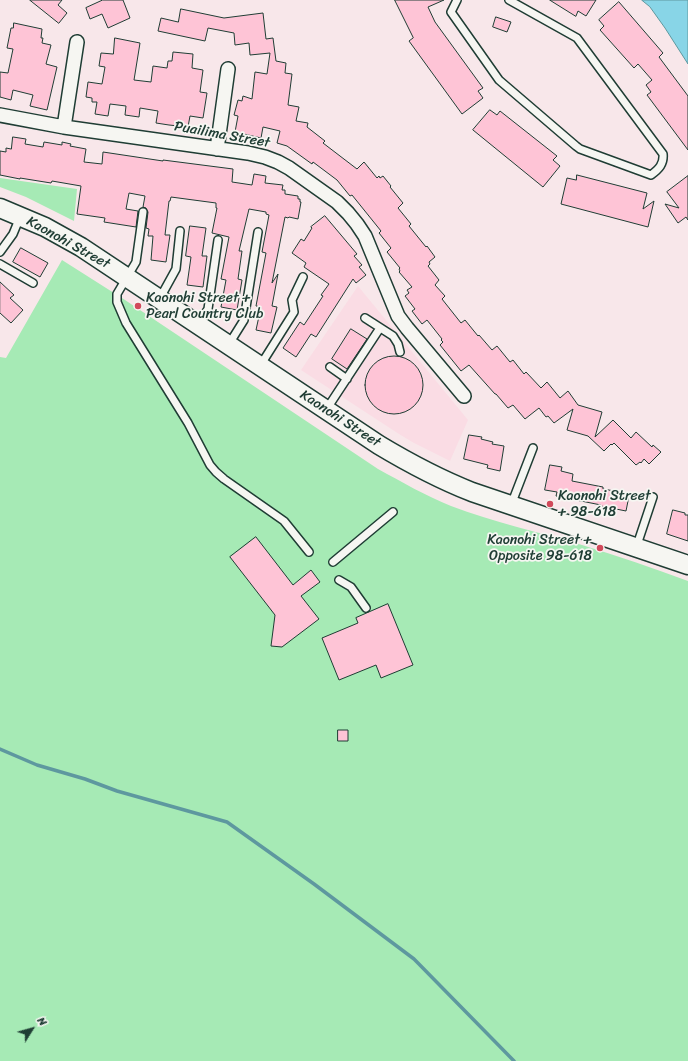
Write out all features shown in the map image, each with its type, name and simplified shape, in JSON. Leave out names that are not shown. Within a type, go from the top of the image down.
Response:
[{"type":"street","points":[[64,127],[77,42]]},
{"type":"street","points":[[217,149],[228,69]]},
{"type":"street","name":"Puailima Street","points":[[0,115],[64,127],[265,157],[288,168],[337,202],[357,224],[365,236],[398,316],[464,396]]},
{"type":"street","name":"Kaonohi Street","points":[[0,208],[20,216],[81,247],[379,445],[422,470],[472,492],[688,565]]},
{"type":"lane","points":[[457,0],[451,12],[499,80],[580,149],[651,175],[657,170],[662,164],[663,159],[663,154],[659,147],[577,38],[509,0]]},
{"type":"lane","points":[[143,212],[136,262],[117,294],[117,302],[126,323],[188,423],[210,465],[224,479],[284,521],[309,552]]},
{"type":"lane","name":"Kaonohi Street","points":[[0,252],[13,234],[20,216]]},
{"type":"lane","points":[[159,299],[176,269],[180,230]]},
{"type":"lane","points":[[229,345],[244,320],[258,232]]},
{"type":"lane","points":[[198,325],[208,309],[218,240]]},
{"type":"lane","points":[[0,264],[33,283]]},
{"type":"lane","points":[[260,366],[294,312],[292,300],[303,277]]},
{"type":"lane","points":[[365,318],[393,336],[396,339],[400,352]]},
{"type":"lane","points":[[326,410],[380,328]]},
{"type":"lane","points":[[330,367],[347,379]]},
{"type":"lane","points":[[511,505],[533,448]]},
{"type":"lane","points":[[636,548],[653,497]]},
{"type":"lane","points":[[333,562],[393,512]]},
{"type":"lane","points":[[339,580],[351,587],[366,608]]},
{"type":"shaded area","points":[[358,286],[468,420],[450,461],[399,434],[301,370]]},
{"type":"green space","points":[[0,178],[77,189],[74,221],[26,197],[0,187]]},
{"type":"green space","points":[[62,260],[125,300],[378,469],[423,493],[467,512],[595,549],[688,581],[688,1061],[0,1061],[0,357],[6,358]]},
{"type":"water","points":[[642,0],[688,0],[688,64],[650,7]]},
{"type":"building","points":[[30,0],[62,0],[58,5],[67,13],[59,23]]},
{"type":"building","points":[[103,0],[123,0],[130,18],[108,28],[102,14],[90,19],[86,8]]},
{"type":"building","points":[[395,0],[444,0],[428,7],[435,22],[483,88],[478,91],[483,98],[462,114],[409,41],[413,38]]},
{"type":"building","points":[[550,0],[596,0],[586,16],[578,11],[576,16]]},
{"type":"building","points":[[619,2],[663,53],[659,57],[688,96],[688,150],[647,95],[651,92],[646,85],[652,80],[638,64],[634,68],[600,30],[604,26],[599,20]]},
{"type":"building","points":[[181,9],[224,18],[263,13],[266,39],[273,38],[276,61],[286,63],[285,73],[292,74],[288,105],[299,107],[296,121],[308,123],[307,127],[325,141],[323,143],[357,169],[364,162],[377,178],[379,176],[380,178],[383,176],[403,203],[398,208],[411,224],[409,226],[435,257],[429,262],[430,264],[428,266],[439,280],[435,285],[445,296],[442,299],[461,323],[465,320],[492,350],[497,346],[510,362],[513,360],[524,374],[526,372],[541,388],[547,382],[560,398],[568,391],[578,405],[602,412],[595,437],[613,420],[631,438],[636,432],[652,447],[653,445],[661,452],[649,464],[644,459],[641,463],[640,462],[636,465],[614,443],[604,451],[588,436],[567,430],[573,409],[554,423],[548,416],[546,417],[539,408],[525,419],[513,405],[508,408],[469,365],[461,371],[440,345],[443,342],[441,340],[442,339],[427,320],[422,324],[412,311],[415,309],[405,296],[409,293],[407,290],[412,287],[399,272],[400,268],[387,252],[391,248],[379,233],[381,231],[352,195],[350,196],[337,180],[313,162],[312,164],[287,146],[277,143],[280,131],[263,127],[261,138],[235,132],[238,116],[234,115],[238,100],[242,101],[243,96],[252,99],[255,72],[267,74],[270,53],[250,55],[249,43],[235,45],[234,33],[208,28],[205,41],[158,31],[161,18],[178,22]]},
{"type":"building","points":[[496,17],[511,22],[507,32],[493,27]]},
{"type":"building","points":[[14,23],[42,29],[42,43],[51,45],[46,64],[57,67],[47,110],[30,106],[33,95],[13,90],[11,100],[0,97],[0,72],[8,73],[13,49],[7,48],[11,28],[13,28]]},
{"type":"building","points":[[115,38],[140,43],[134,80],[151,82],[153,66],[167,68],[168,61],[172,61],[173,52],[193,54],[192,68],[203,70],[200,92],[207,93],[203,118],[190,116],[188,127],[169,125],[156,123],[158,111],[140,108],[139,117],[125,115],[126,106],[110,104],[108,116],[95,114],[97,102],[92,102],[92,98],[86,97],[88,82],[102,84],[105,67],[99,66],[101,53],[113,54]]},
{"type":"building","points":[[490,110],[497,115],[500,111],[557,156],[553,160],[560,166],[543,187],[473,130]]},
{"type":"building","points":[[13,137],[26,139],[25,144],[43,147],[44,142],[62,145],[62,142],[71,144],[70,146],[86,149],[84,162],[102,164],[103,152],[233,169],[232,182],[252,185],[254,174],[266,176],[265,183],[283,185],[282,190],[285,190],[285,194],[298,196],[298,199],[300,199],[301,202],[298,219],[285,217],[272,283],[278,274],[272,306],[277,307],[271,333],[256,330],[261,307],[256,306],[266,253],[262,252],[269,215],[266,214],[266,212],[249,209],[239,251],[242,251],[238,279],[242,280],[237,310],[221,307],[226,280],[221,279],[229,237],[212,233],[217,208],[216,203],[171,197],[169,201],[165,235],[170,235],[166,262],[151,260],[153,236],[148,236],[149,229],[146,228],[148,212],[146,208],[143,207],[145,196],[129,193],[126,209],[138,211],[136,227],[104,222],[105,218],[77,214],[81,186],[52,181],[51,183],[20,179],[0,175],[0,151],[6,152],[6,148],[11,149]]},
{"type":"building","points":[[577,175],[647,193],[643,209],[654,201],[648,227],[561,204],[567,178],[576,180]]},
{"type":"building","points":[[688,176],[688,220],[686,217],[678,223],[665,204],[679,208],[667,192]]},
{"type":"building","points":[[325,216],[357,254],[354,256],[362,265],[359,267],[366,275],[356,283],[353,279],[316,337],[311,334],[296,357],[283,348],[300,322],[304,325],[329,284],[304,267],[306,263],[292,253],[301,239],[304,241],[312,228],[311,227]]},
{"type":"building","points":[[190,226],[206,228],[202,256],[207,256],[203,287],[187,285],[191,257],[186,256]]},
{"type":"building","points":[[21,248],[48,263],[40,277],[13,262]]},
{"type":"building","points":[[0,282],[14,295],[10,298],[23,310],[11,323],[0,313]]},
{"type":"building","points":[[351,329],[367,339],[347,369],[332,359]]},
{"type":"building","points":[[388,356],[400,356],[415,364],[423,379],[423,391],[415,406],[400,414],[388,414],[373,406],[365,391],[365,379],[373,364]]},
{"type":"building","points":[[469,435],[482,437],[481,439],[493,442],[492,444],[504,446],[500,471],[487,468],[488,465],[464,459]]},
{"type":"building","points":[[550,465],[562,467],[561,471],[573,474],[572,481],[626,493],[626,496],[629,496],[626,511],[556,496],[557,492],[545,490]]},
{"type":"building","points":[[673,510],[688,515],[688,541],[667,534]]},
{"type":"building","points":[[256,537],[293,585],[311,570],[320,582],[301,596],[319,619],[282,647],[271,646],[275,615],[230,557]]},
{"type":"building","points":[[388,604],[413,665],[381,678],[376,665],[339,680],[322,638],[358,623],[356,618]]},
{"type":"building","points":[[338,730],[348,730],[348,741],[338,741]]},
{"type":"waterway","points":[[0,749],[37,765],[85,779],[117,791],[227,822],[314,884],[414,959],[514,1061]]},
{"type":"place","name":"Kaonohi Street + Pearl Country Club","points":[[138,306]]},
{"type":"place","name":"Kaonohi Street + 98-618","points":[[550,504]]},
{"type":"place","name":"Kaonohi Street + Opposite 98-618","points":[[600,548]]}]
